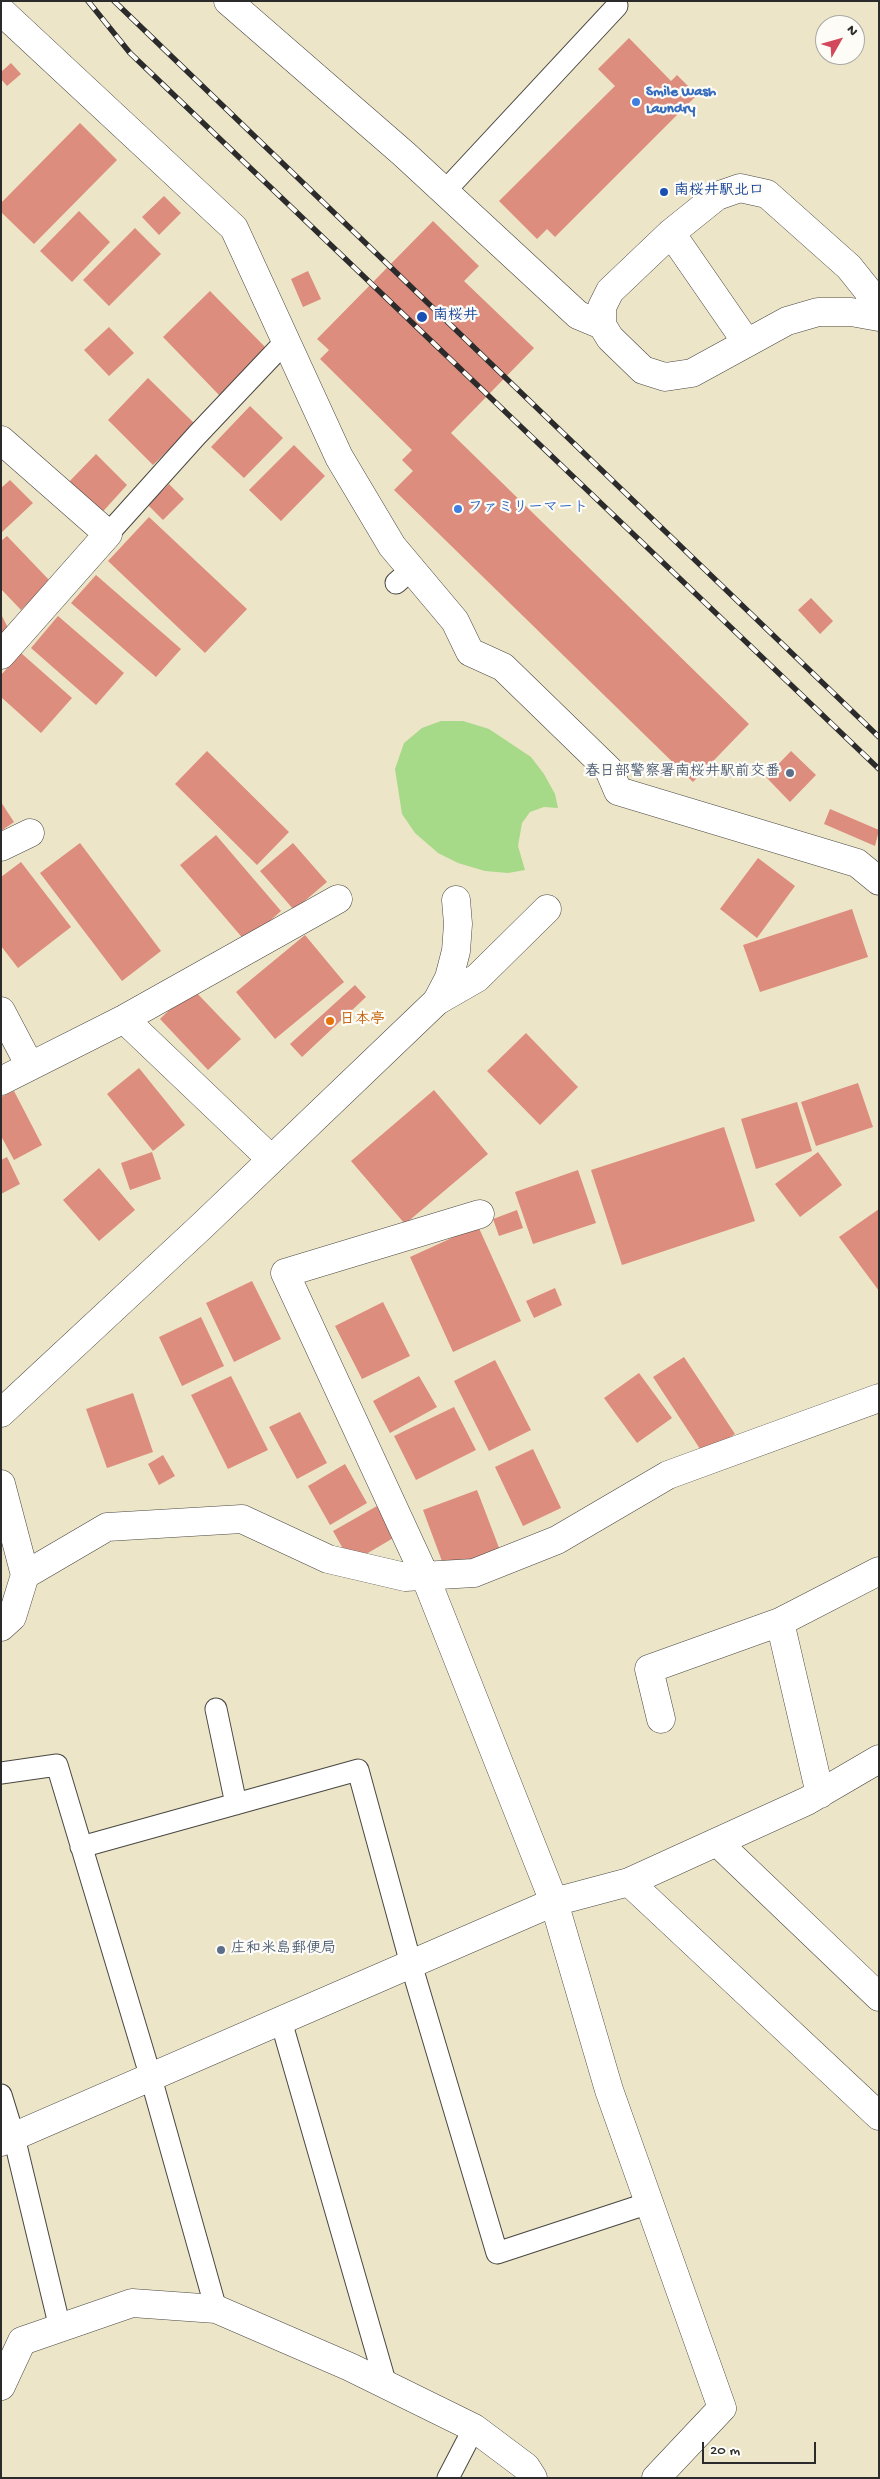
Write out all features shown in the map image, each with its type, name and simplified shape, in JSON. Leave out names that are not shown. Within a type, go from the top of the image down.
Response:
[{"type":"street","points":[[228,1],[445,192],[578,314],[602,325]]},
{"type":"street","points":[[1,10],[234,228],[339,457],[392,546],[404,576],[455,621],[470,652],[503,667],[609,770],[618,790],[857,863],[879,881]]},
{"type":"street","points":[[740,188],[767,194],[849,267],[869,292],[879,315],[851,312],[818,312],[787,320],[692,373],[665,377],[643,370],[610,338],[602,325],[602,307],[610,291],[671,233],[717,196],[740,188]]},
{"type":"street","points":[[671,233],[747,343]]},
{"type":"street","points":[[1,440],[108,534],[1,655]]},
{"type":"street","points":[[1,847],[30,833]]},
{"type":"street","points":[[1,1081],[124,1019],[338,899]]},
{"type":"street","points":[[437,1001],[449,978],[456,951],[458,924],[456,900]]},
{"type":"street","points":[[1,1413],[437,1001],[477,978],[547,909]]},
{"type":"street","points":[[1,1012],[30,1066]]},
{"type":"street","points":[[124,1019],[271,1159]]},
{"type":"street","points":[[480,1214],[285,1272],[426,1576],[554,1902],[609,2090],[722,2408],[656,2478]]},
{"type":"street","points":[[25,1575],[107,1527],[242,1519],[328,1559],[405,1577],[474,1573],[557,1540],[668,1475],[879,1398]]},
{"type":"street","points":[[1,1484],[25,1575],[12,1617],[1,1628]]},
{"type":"street","points":[[661,1720],[649,1669],[780,1622],[879,1570]]},
{"type":"street","points":[[780,1622],[820,1794]]},
{"type":"street","points":[[8,2139],[554,1902],[629,1882],[820,1794],[876,1766]]},
{"type":"street","points":[[717,1842],[879,1997]]},
{"type":"street","points":[[629,1882],[879,2116]]},
{"type":"street","points":[[1,2386],[22,2341],[132,2303],[216,2309],[386,2384],[474,2428],[526,2467],[533,2478]]},
{"type":"lane","points":[[445,192],[617,6]]},
{"type":"lane","points":[[108,534],[197,435],[286,342]]},
{"type":"lane","points":[[216,1708],[236,1804]]},
{"type":"lane","points":[[1,1774],[57,1765],[216,2309]]},
{"type":"lane","points":[[81,1847],[358,1770],[411,1964],[497,2253],[649,2203]]},
{"type":"lane","points":[[281,2021],[386,2384]]},
{"type":"lane","points":[[1,2096],[8,2139],[60,2328]]},
{"type":"lane","points":[[448,2478],[474,2428]]},
{"type":"green space","points":[[441,721],[463,721],[489,729],[531,757],[544,774],[555,794],[558,808],[544,807],[530,812],[522,823],[518,846],[525,870],[508,873],[485,871],[458,863],[438,853],[415,833],[402,814],[395,769],[404,743],[422,728]]},
{"type":"building","points":[[629,38],[671,81],[677,75],[697,95],[555,237],[547,229],[537,239],[499,201],[615,86],[598,69]]},
{"type":"building","points":[[11,63],[21,74],[7,86],[1,79],[1,72]]},
{"type":"building","points":[[80,123],[117,160],[34,244],[1,212],[1,203]]},
{"type":"building","points":[[164,196],[181,213],[159,235],[142,217]]},
{"type":"building","points":[[79,211],[110,242],[72,282],[40,251]]},
{"type":"building","points":[[433,221],[479,266],[464,281],[534,348],[451,433],[749,724],[693,782],[394,490],[413,471],[402,460],[412,450],[320,359],[329,350],[317,339]]},
{"type":"building","points":[[135,228],[161,254],[109,306],[83,280]]},
{"type":"building","points":[[308,271],[321,299],[303,307],[291,279]]},
{"type":"building","points":[[210,291],[267,349],[220,396],[163,337]]},
{"type":"building","points":[[109,327],[134,353],[109,376],[84,350]]},
{"type":"building","points":[[148,378],[195,424],[153,465],[108,420]]},
{"type":"building","points":[[250,406],[283,438],[244,478],[211,447]]},
{"type":"building","points":[[294,445],[325,476],[281,521],[249,490]]},
{"type":"building","points":[[96,454],[127,485],[97,518],[64,487]]},
{"type":"building","points":[[10,480],[33,503],[1,533],[1,488]]},
{"type":"building","points":[[169,484],[184,499],[163,520],[148,505]]},
{"type":"building","points":[[149,517],[247,609],[205,653],[108,561]]},
{"type":"building","points":[[7,536],[50,581],[21,610],[1,589],[1,541]]},
{"type":"building","points":[[96,575],[181,649],[156,677],[71,603]]},
{"type":"building","points":[[811,598],[833,621],[820,634],[798,610]]},
{"type":"building","points":[[1,614],[10,632],[1,636]]},
{"type":"building","points":[[58,616],[124,673],[96,705],[31,648]]},
{"type":"building","points":[[21,653],[72,698],[41,733],[1,697],[1,675]]},
{"type":"building","points":[[207,751],[289,832],[257,865],[175,784]]},
{"type":"building","points":[[791,751],[816,775],[790,802],[766,777]]},
{"type":"building","points":[[1,802],[14,822],[1,831]]},
{"type":"building","points":[[830,809],[879,830],[875,846],[824,824]]},
{"type":"building","points":[[216,835],[281,911],[246,942],[180,865]]},
{"type":"building","points":[[80,843],[161,951],[122,981],[40,873]]},
{"type":"building","points":[[293,843],[327,882],[294,910],[260,871]]},
{"type":"building","points":[[758,858],[795,886],[757,938],[720,909]]},
{"type":"building","points":[[21,862],[71,927],[18,968],[1,946],[1,877]]},
{"type":"building","points":[[852,909],[868,957],[760,992],[743,945]]},
{"type":"building","points":[[305,935],[344,982],[275,1039],[236,992]]},
{"type":"building","points":[[355,985],[366,997],[302,1057],[290,1044]]},
{"type":"building","points":[[192,988],[241,1039],[208,1070],[160,1019]]},
{"type":"building","points":[[526,1033],[578,1087],[540,1125],[487,1071]]},
{"type":"building","points":[[139,1068],[185,1125],[153,1151],[107,1094]]},
{"type":"building","points":[[858,1083],[873,1127],[816,1146],[801,1102]]},
{"type":"building","points":[[434,1090],[488,1154],[405,1224],[351,1161]]},
{"type":"building","points":[[14,1091],[42,1145],[14,1160],[1,1136],[1,1097]]},
{"type":"building","points":[[797,1102],[812,1151],[756,1169],[741,1119]]},
{"type":"building","points":[[724,1127],[755,1221],[622,1265],[591,1170]]},
{"type":"building","points":[[152,1152],[161,1179],[130,1190],[121,1163]]},
{"type":"building","points":[[818,1152],[842,1185],[800,1217],[775,1184]]},
{"type":"building","points":[[7,1157],[20,1184],[1,1194],[1,1160]]},
{"type":"building","points":[[99,1168],[135,1210],[99,1241],[63,1200]]},
{"type":"building","points":[[578,1170],[596,1223],[533,1244],[515,1192]]},
{"type":"building","points":[[879,1209],[879,1291],[839,1237]]},
{"type":"building","points":[[517,1210],[523,1228],[499,1236],[493,1219]]},
{"type":"building","points":[[478,1226],[521,1321],[453,1352],[410,1257]]},
{"type":"building","points":[[252,1281],[281,1339],[234,1362],[206,1303]]},
{"type":"building","points":[[555,1288],[562,1305],[534,1318],[526,1301]]},
{"type":"building","points":[[383,1302],[410,1356],[362,1379],[335,1326]]},
{"type":"building","points":[[201,1317],[224,1366],[182,1386],[159,1337]]},
{"type":"building","points":[[684,1357],[735,1434],[704,1455],[653,1377]]},
{"type":"building","points":[[495,1360],[531,1430],[489,1451],[454,1381]]},
{"type":"building","points":[[639,1373],[672,1418],[637,1443],[604,1398]]},
{"type":"building","points":[[231,1376],[268,1450],[228,1469],[191,1395]]},
{"type":"building","points":[[419,1376],[437,1407],[390,1433],[373,1401]]},
{"type":"building","points":[[133,1393],[153,1452],[107,1468],[86,1409]]},
{"type":"building","points":[[454,1407],[476,1450],[416,1480],[394,1436]]},
{"type":"building","points":[[300,1412],[327,1463],[297,1479],[269,1427]]},
{"type":"building","points":[[533,1449],[561,1508],[523,1526],[495,1467]]},
{"type":"building","points":[[163,1455],[175,1476],[159,1485],[148,1464]]},
{"type":"building","points":[[345,1464],[367,1503],[330,1525],[308,1486]]},
{"type":"building","points":[[477,1490],[501,1553],[446,1572],[423,1510]]},
{"type":"building","points":[[377,1506],[395,1537],[351,1563],[333,1531]]},
{"type":"railway","points":[[88,1],[130,53],[879,769]]},
{"type":"railway","points":[[114,1],[879,737]]},
{"type":"place","name":"Smile Wash Laundry","points":[[636,102]]},
{"type":"place","name":"南桜井駅北口","points":[[664,192]]},
{"type":"place","name":"南桜井","points":[[422,317]]},
{"type":"place","name":"ファミリーマート","points":[[458,509]]},
{"type":"place","name":"春日部警察署南桜井駅前交番","points":[[790,773]]},
{"type":"place","name":"日本亭","points":[[330,1021]]},
{"type":"place","name":"庄和米島郵便局","points":[[221,1950]]}]
